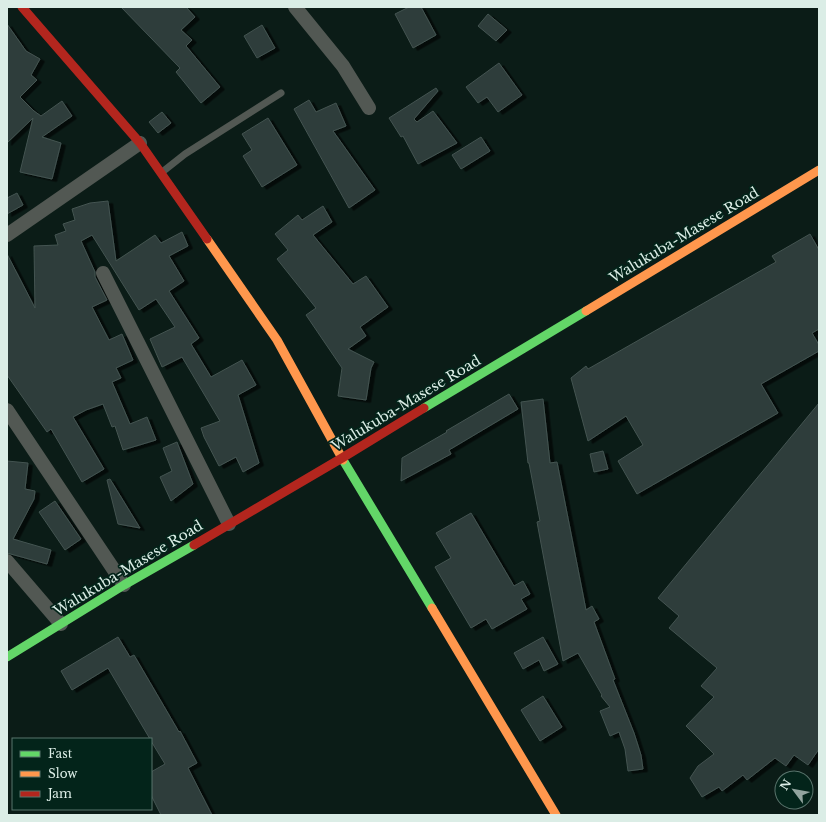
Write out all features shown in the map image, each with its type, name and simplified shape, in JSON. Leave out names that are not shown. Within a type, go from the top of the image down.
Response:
[{"type":"street","points":[[22,7],[140,143],[277,340],[342,458],[556,815]]},
{"type":"street","points":[[295,7],[343,66],[369,108]]},
{"type":"street","points":[[7,235],[140,143]]},
{"type":"street","name":"Walukuba-Masese Road","points":[[7,657],[124,585],[342,458],[819,170]]},
{"type":"street","points":[[103,273],[229,524]]},
{"type":"street","points":[[7,410],[124,585]]},
{"type":"street","points":[[7,561],[61,624]]},
{"type":"lane","points":[[161,173],[185,154],[281,93]]},
{"type":"building","points":[[121,7],[186,7],[195,17],[181,30],[192,40],[186,46],[220,87],[201,103],[176,72],[180,68]]},
{"type":"building","points":[[409,7],[421,7],[436,35],[413,48],[395,14]]},
{"type":"building","points":[[488,14],[507,30],[496,41],[478,26]]},
{"type":"building","points":[[7,24],[26,51],[40,59],[31,75],[37,80],[20,97],[41,116],[62,101],[72,116],[42,137],[61,143],[52,179],[20,172],[33,118],[7,143]]},
{"type":"building","points":[[262,25],[275,48],[257,58],[244,36]]},
{"type":"building","points":[[499,63],[522,95],[498,112],[487,97],[478,103],[466,87]]},
{"type":"building","points":[[436,88],[438,91],[414,119],[417,122],[433,111],[457,143],[418,164],[403,136],[401,137],[389,118]]},
{"type":"building","points":[[309,100],[316,112],[336,103],[346,126],[333,131],[375,190],[349,208],[294,109]]},
{"type":"building","points":[[162,112],[171,123],[158,133],[149,122]]},
{"type":"building","points":[[268,118],[297,165],[262,187],[243,156],[252,150],[242,134]]},
{"type":"building","points":[[481,137],[490,151],[461,169],[452,155]]},
{"type":"building","points":[[17,193],[23,205],[7,214],[7,198]]},
{"type":"building","points":[[108,201],[116,261],[155,235],[161,243],[182,232],[188,246],[169,256],[184,281],[169,291],[199,338],[191,344],[211,377],[242,360],[256,385],[238,395],[259,463],[243,472],[236,457],[219,466],[201,428],[220,421],[182,357],[162,367],[150,339],[175,327],[156,299],[139,310],[92,235],[81,241],[95,272],[95,277],[107,300],[92,307],[109,340],[122,334],[133,360],[116,368],[121,378],[112,382],[130,424],[147,417],[156,440],[123,450],[115,426],[112,427],[103,404],[86,410],[73,417],[104,469],[82,482],[51,429],[47,432],[7,375],[7,254],[35,308],[34,246],[58,245],[55,235],[66,231],[63,224],[75,220],[72,209],[90,203]]},
{"type":"building","points":[[323,206],[332,222],[313,235],[353,284],[366,276],[388,307],[360,327],[366,336],[348,349],[374,362],[371,368],[366,400],[338,396],[342,368],[306,315],[316,308],[277,259],[288,250],[275,234],[298,215],[302,220]]},
{"type":"building","points":[[810,234],[819,250],[819,329],[812,333],[819,345],[819,351],[761,384],[778,413],[637,494],[618,461],[643,445],[626,416],[588,441],[571,378],[586,366],[588,369],[776,262],[772,256]]},
{"type":"building","points":[[509,394],[518,409],[449,450],[451,454],[401,481],[402,458]]},
{"type":"building","points":[[543,399],[550,463],[557,462],[586,610],[592,606],[599,619],[594,622],[615,679],[613,680],[634,733],[641,755],[643,769],[628,771],[625,749],[619,732],[610,736],[600,711],[610,707],[601,696],[602,695],[578,653],[563,661],[537,522],[540,521],[528,463],[521,402]]},
{"type":"building","points":[[819,403],[819,749],[808,765],[794,755],[786,766],[775,758],[747,780],[743,775],[722,791],[719,787],[702,797],[690,778],[698,766],[714,754],[686,726],[714,697],[701,686],[717,668],[669,628],[679,616],[658,598]]},
{"type":"building","points":[[177,442],[193,484],[171,501],[160,477],[172,471],[163,448]]},
{"type":"building","points":[[603,451],[608,469],[594,472],[590,454]]},
{"type":"building","points":[[7,461],[28,463],[25,489],[35,491],[34,499],[13,539],[51,550],[47,564],[7,553]]},
{"type":"building","points":[[110,479],[140,528],[118,524],[107,480]]},
{"type":"building","points":[[55,501],[81,539],[65,550],[39,512]]},
{"type":"building","points":[[471,513],[514,586],[523,581],[530,594],[521,599],[527,609],[492,629],[486,619],[471,628],[435,567],[451,558],[436,533]]},
{"type":"building","points":[[118,637],[130,657],[134,655],[179,732],[180,731],[197,763],[188,768],[212,815],[161,815],[152,797],[152,771],[165,764],[152,743],[152,738],[149,738],[108,668],[72,690],[61,671]]},
{"type":"building","points":[[543,637],[558,664],[544,671],[539,660],[523,669],[514,653]]},
{"type":"building","points":[[543,696],[562,727],[540,741],[521,710]]},
{"type":"traffic: fast","points":[[424,408],[586,311]]},
{"type":"traffic: fast","points":[[343,460],[432,608]]},
{"type":"traffic: fast","points":[[7,657],[124,585],[194,545]]},
{"type":"traffic: slow","points":[[586,311],[819,170]]},
{"type":"traffic: slow","points":[[207,239],[277,340],[343,460]]},
{"type":"traffic: slow","points":[[432,608],[556,815]]},
{"type":"traffic: jam","points":[[22,7],[140,143],[207,239]]},
{"type":"traffic: jam","points":[[194,545],[424,408]]}]
